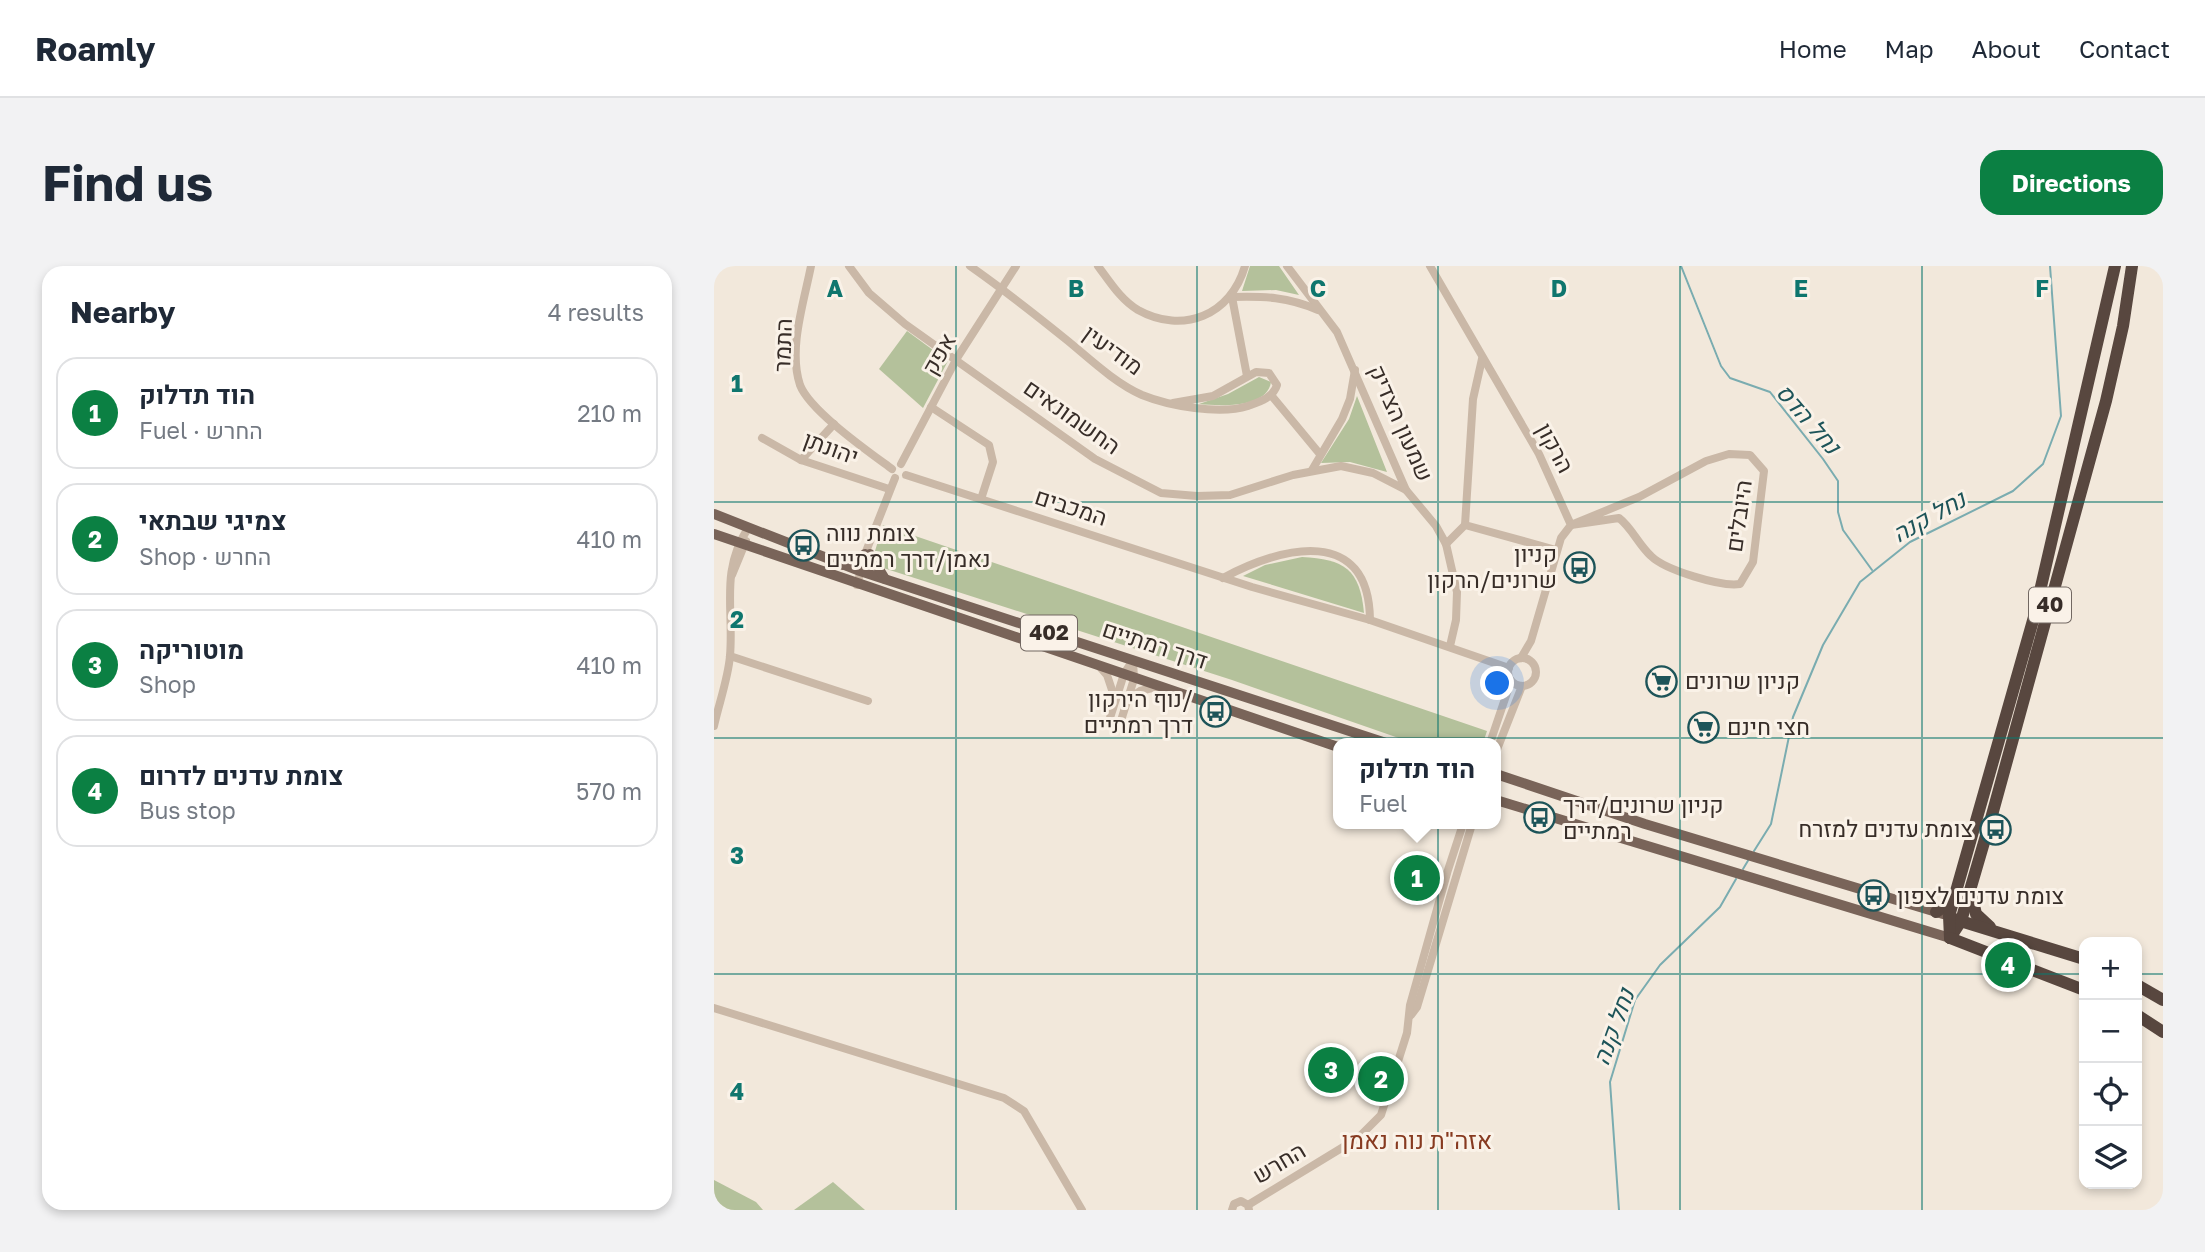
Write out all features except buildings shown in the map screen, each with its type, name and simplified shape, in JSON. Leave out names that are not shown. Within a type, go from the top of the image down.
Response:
[{"type":"highway","name":"40","points":[[1950,938],[1949,917],[2034,617],[2115,266]]},
{"type":"highway","name":"40","points":[[1949,917],[1971,885],[2106,401],[2123,326],[2132,266]]},
{"type":"highway","points":[[1971,885],[1976,914],[1996,931]]},
{"type":"highway","points":[[1949,917],[2079,957]]},
{"type":"highway","points":[[1950,938],[2079,988]]},
{"type":"highway","points":[[2142,988],[2163,1000]]},
{"type":"highway","points":[[2142,1018],[2163,1032]]},
{"type":"main road","name":"דרך רמתיים","points":[[714,514],[843,565],[1371,738]]},
{"type":"main road","name":"דרך רמתיים","points":[[714,534],[1333,745]]},
{"type":"main road","points":[[843,565],[854,562],[869,550],[885,579]]},
{"type":"main road","points":[[1501,776],[1949,917]]},
{"type":"main road","points":[[1501,802],[1950,938]]},
{"type":"street","name":"התמר","points":[[811,266],[796,361],[801,387],[834,424],[893,474]]},
{"type":"street","name":"החשמונאים","points":[[849,266],[884,308],[1095,459],[1161,493],[1230,495],[1312,470],[1341,466],[1373,473],[1406,490]]},
{"type":"street","name":"מודיעין","points":[[970,266],[1002,288],[1108,373],[1142,395],[1173,403],[1229,410],[1271,396]]},
{"type":"street","name":"אפק","points":[[901,464],[957,358],[1016,266]]},
{"type":"street","points":[[1098,266],[1126,301],[1137,310],[1168,321],[1187,321],[1222,307],[1232,297],[1245,266]]},
{"type":"street","name":"שמעון הצדיק","points":[[1287,266],[1337,332],[1406,490],[1436,526],[1446,544],[1457,592],[1456,620],[1450,646]]},
{"type":"street","name":"הרקון","points":[[1430,266],[1539,454],[1572,525]]},
{"type":"street","points":[[1232,297],[1267,296],[1293,299],[1320,311]]},
{"type":"street","points":[[1232,297],[1247,376],[1264,371],[1269,373],[1277,385],[1271,396],[1319,453]]},
{"type":"street","points":[[1446,544],[1465,525],[1473,399],[1482,359]]},
{"type":"street","points":[[1312,470],[1319,453],[1342,419],[1350,399],[1355,370]]},
{"type":"street","name":"מודיעין","points":[[1173,403],[1213,396],[1247,376]]},
{"type":"street","points":[[931,407],[989,445],[993,462],[981,499]]},
{"type":"street","points":[[801,460],[834,424]]},
{"type":"street","name":"יהונתן","points":[[762,438],[801,460],[890,489]]},
{"type":"street","name":"היובלים","points":[[1729,454],[1750,455],[1764,471],[1760,523],[1753,562],[1740,584],[1730,585],[1704,578],[1653,559],[1619,518],[1572,525],[1639,497],[1706,461],[1729,454]]},
{"type":"street","points":[[857,585],[893,474],[901,464],[906,468],[906,475],[893,474]]},
{"type":"street","name":"המכבים","points":[[906,475],[1223,578],[1370,620],[1509,668]]},
{"type":"street","points":[[1465,525],[1556,550]]},
{"type":"street","points":[[1526,659],[1556,550],[1561,538],[1572,525]]},
{"type":"street","points":[[714,726],[730,656],[731,577],[748,528]]},
{"type":"street","points":[[1223,578],[1275,555],[1330,553],[1342,557],[1359,573],[1370,598],[1370,620]]},
{"type":"street","points":[[730,656],[869,701]]},
{"type":"street","points":[[1492,738],[1511,681],[1509,668],[1512,662],[1526,659]]},
{"type":"street","points":[[1511,681],[1522,686],[1530,683],[1536,676],[1536,668],[1526,659]]},
{"type":"street","points":[[1119,727],[1128,699],[1133,660]]},
{"type":"street","points":[[1098,665],[1107,675],[1115,700]]},
{"type":"street","points":[[1108,724],[1115,700],[1129,677]]},
{"type":"street","points":[[1501,739],[1522,686]]},
{"type":"street","points":[[1128,699],[1140,691],[1156,687]]},
{"type":"street","name":"החרש","points":[[1232,1210],[1237,1202],[1248,1207],[1350,1143],[1374,1124],[1382,1110],[1411,1015],[1414,992],[1463,829]]},
{"type":"street","name":"החרש","points":[[1411,1015],[1417,1007],[1470,829]]},
{"type":"street","points":[[714,1008],[1004,1098],[1024,1111],[1082,1210]]},
{"type":"green space","points":[[1250,266],[1279,266],[1299,295],[1276,290],[1242,291]]},
{"type":"green space","points":[[907,331],[948,361],[923,408],[879,369]]},
{"type":"green space","points":[[1259,377],[1271,382],[1268,391],[1261,397],[1241,404],[1199,404],[1228,394]]},
{"type":"green space","points":[[1357,396],[1387,472],[1350,462],[1321,463],[1349,419]]},
{"type":"green space","points":[[883,525],[1487,731],[1485,738],[1399,738],[1232,680],[871,564]]},
{"type":"green space","points":[[1302,557],[1329,560],[1347,569],[1359,586],[1364,613],[1243,576],[1265,565]]},
{"type":"green space","points":[[714,1180],[756,1202],[763,1210],[714,1210]]},
{"type":"green space","points":[[833,1182],[865,1210],[794,1210]]},
{"type":"waterway","name":"נחל הדס","points":[[1681,266],[1721,366],[1730,378],[1770,392],[1823,459],[1838,481],[1838,512],[1843,530],[1872,570]]},
{"type":"waterway","name":"נחל קנה","points":[[1754,851],[1771,824],[1793,717],[1823,645],[1860,582],[1910,542],[2013,491],[2043,464],[2061,416],[2050,266]]},
{"type":"waterway","name":"נחל קנה","points":[[1743,869],[1749,859]]},
{"type":"waterway","name":"נחל קנה","points":[[1619,1210],[1610,1082],[1635,1000],[1660,965],[1720,907],[1736,879]]},
{"type":"place","name":"צומת נווה נאמן/דרך רמתיים","points":[[803,546]]},
{"type":"place","name":"קניון שרונים/הרקון","points":[[1580,567]]},
{"type":"place","name":"קניון שרונים","points":[[1662,681]]},
{"type":"place","name":"נוף הירקון/ דרך רמתיים","points":[[1216,712]]},
{"type":"place","name":"חצי חינם","points":[[1704,727]]},
{"type":"place","name":"קניון שרונים/דרך רמתיים","points":[[1540,818]]},
{"type":"place","name":"צומת עדנים למזרח","points":[[1996,829]]},
{"type":"place","name":"הוד תדלוק","points":[[1417,878]]},
{"type":"place","name":"צומת עדנים לצפון","points":[[1874,896]]},
{"type":"place","name":"צומת עדנים לדרום","points":[[2008,965]]},
{"type":"place","name":"מוטוריקה","points":[[1331,1070]]},
{"type":"place","name":"צמיגי שבתאי","points":[[1381,1079]]},
{"type":"district","name":"אזה\"ת נוה נאמן","points":[[1417,1141]]}]
